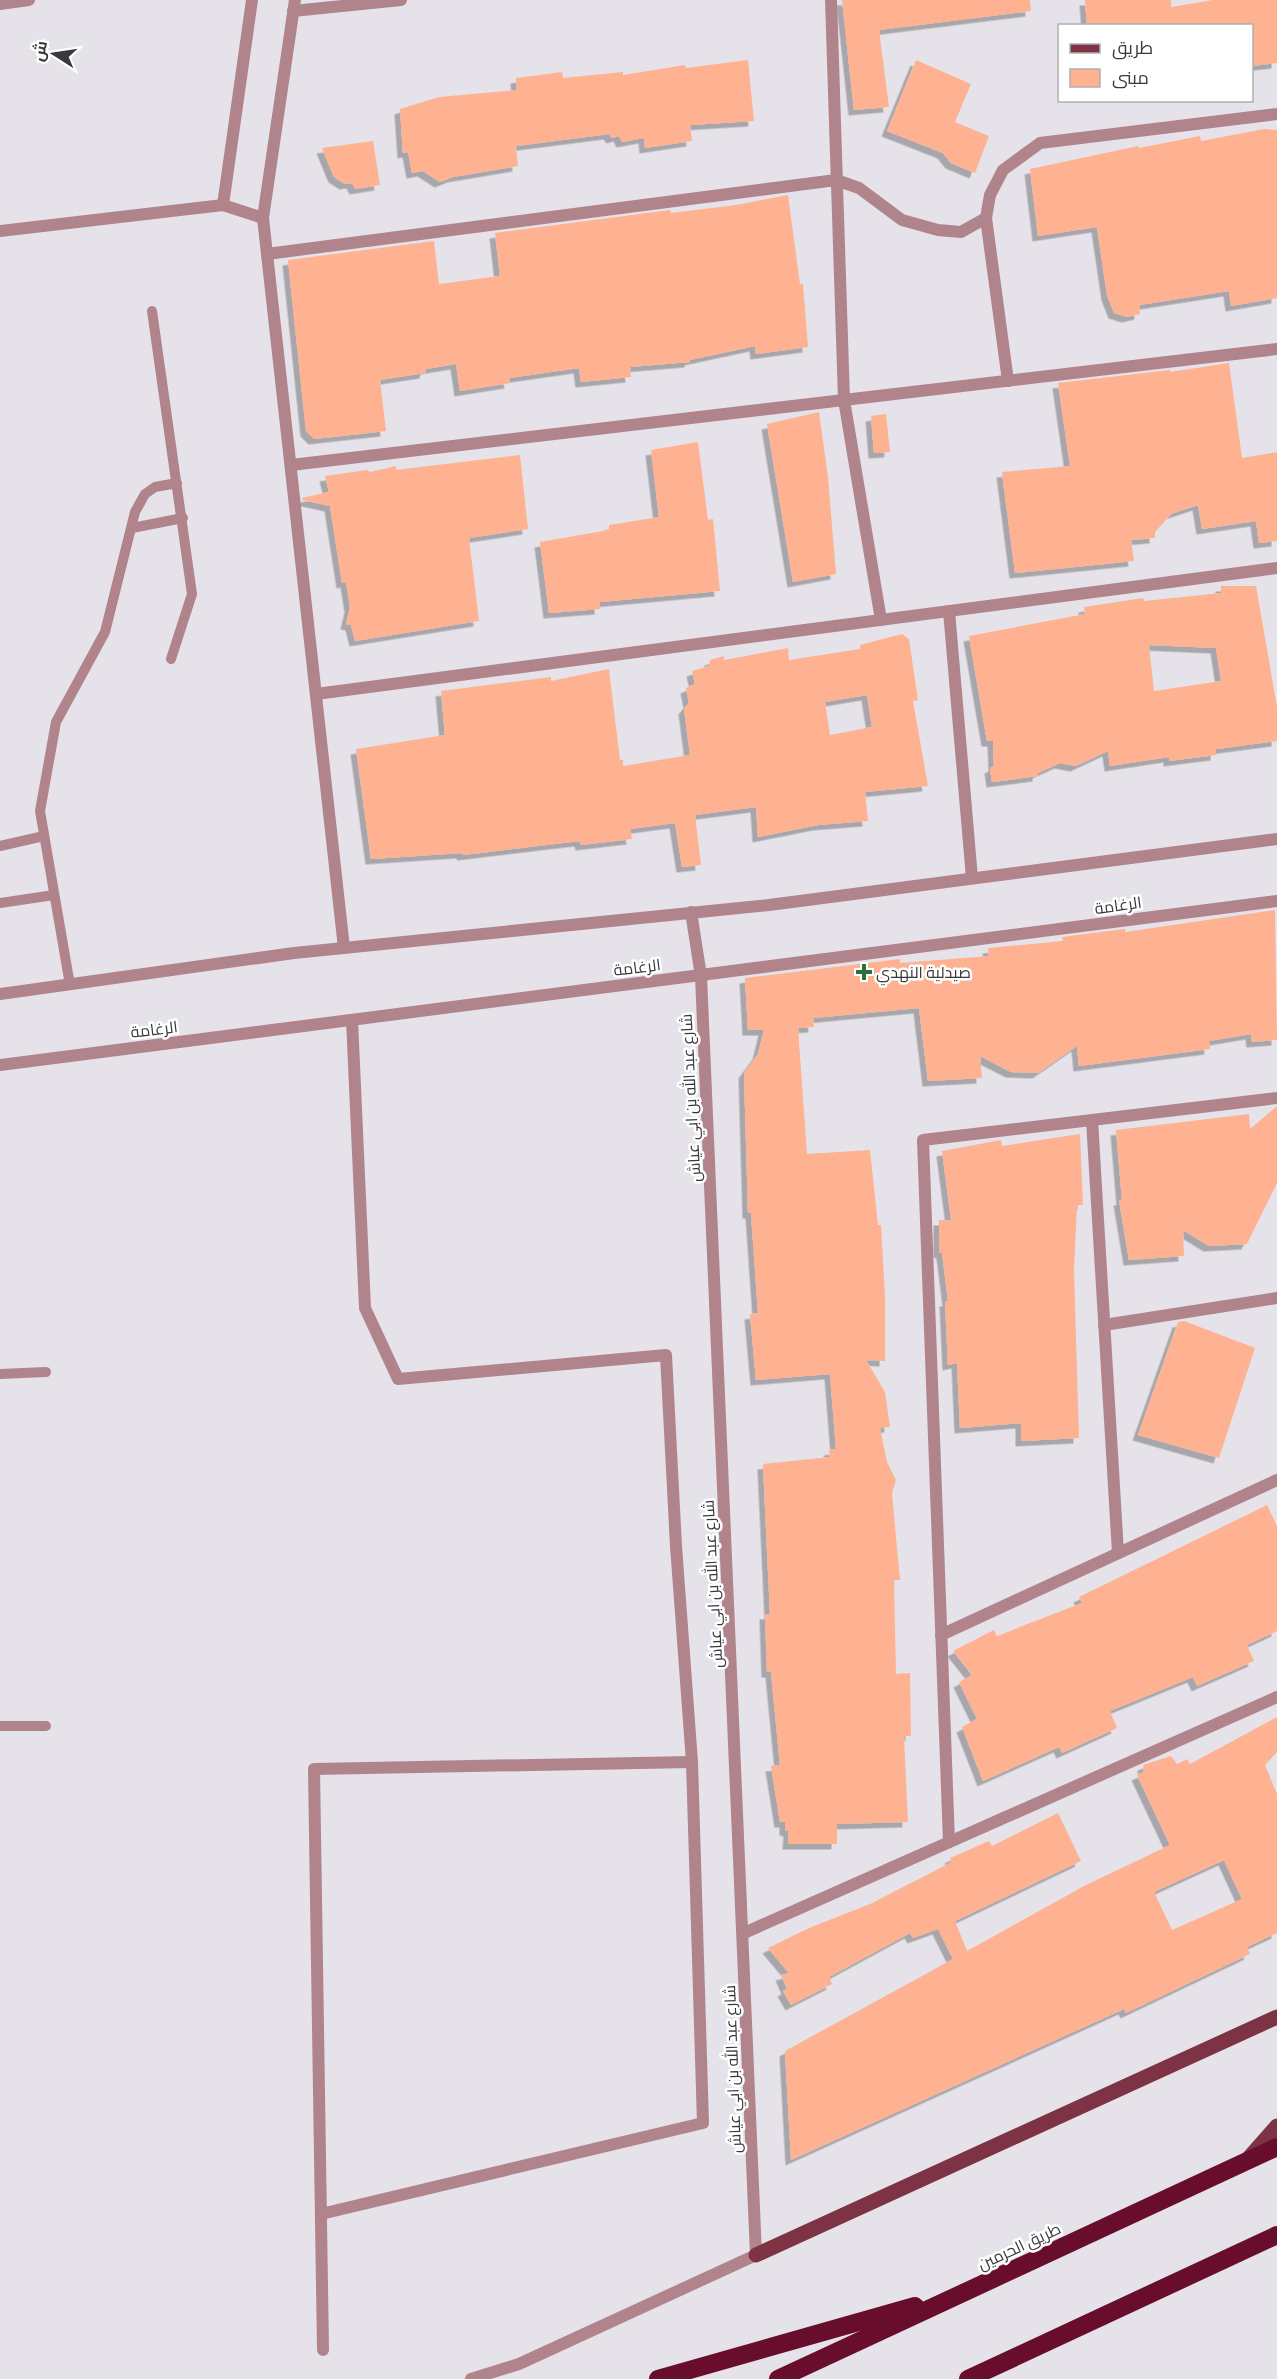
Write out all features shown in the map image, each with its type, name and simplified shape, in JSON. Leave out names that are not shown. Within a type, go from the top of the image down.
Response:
[{"type":"highway","name":"طريق الحرمين","points":[[778,2379],[1277,2147]]},
{"type":"highway","points":[[968,2379],[1277,2235]]},
{"type":"highway","points":[[658,2379],[968,2291]]},
{"type":"main road","points":[[756,2255],[1277,2017]]},
{"type":"main road","points":[[1245,2163],[1277,2126]]},
{"type":"street","points":[[0,4],[29,0]]},
{"type":"street","points":[[223,205],[252,0]]},
{"type":"street","points":[[344,948],[263,218],[294,5],[401,0]]},
{"type":"street","points":[[831,0],[844,400],[881,620]]},
{"type":"street","points":[[1008,381],[986,218],[990,195],[1003,170],[1040,143],[1277,114]]},
{"type":"street","points":[[267,254],[836,180],[859,189],[902,220],[938,230],[961,232],[986,218]]},
{"type":"street","points":[[0,231],[223,205],[263,218]]},
{"type":"street","points":[[291,465],[1277,349]]},
{"type":"street","points":[[316,694],[1277,568]]},
{"type":"street","points":[[949,611],[972,878]]},
{"type":"street","points":[[0,994],[344,948],[691,912],[1277,839]]},
{"type":"street","name":"الرغامة","points":[[0,1065],[1277,901]]},
{"type":"street","name":"شارع عبد الله بن ابي عياش","points":[[691,912],[701,975],[744,1933],[756,2255]]},
{"type":"street","points":[[321,2214],[703,2123],[692,1762],[676,1546],[666,1355],[398,1379],[364,1308],[352,1020]]},
{"type":"street","points":[[949,1842],[923,1140],[1277,1098]]},
{"type":"street","points":[[1092,1120],[1118,1554]]},
{"type":"street","points":[[1104,1325],[1277,1298]]},
{"type":"street","points":[[941,1635],[1277,1480]]},
{"type":"street","points":[[744,1933],[1277,1697]]},
{"type":"street","points":[[323,2350],[314,1769],[692,1762]]},
{"type":"street","points":[[471,2379],[519,2364],[756,2255]]},
{"type":"lane","points":[[153,311],[192,594],[171,658]]},
{"type":"lane","points":[[70,985],[40,811],[56,722],[105,632],[135,512],[145,494],[155,487],[177,483]]},
{"type":"lane","points":[[132,528],[183,518]]},
{"type":"lane","points":[[0,846],[44,836]]},
{"type":"lane","points":[[0,903],[54,895]]},
{"type":"lane","points":[[0,1374],[46,1372]]},
{"type":"lane","points":[[0,1726],[46,1726]]},
{"type":"building","points":[[842,0],[1030,0],[1031,11],[879,30],[889,107],[854,110]]},
{"type":"building","points":[[1085,0],[1171,0],[1171,7],[1213,0],[1277,0],[1277,63],[1253,66],[1253,24],[1087,24]]},
{"type":"building","points":[[748,60],[754,121],[690,125],[692,141],[645,148],[644,138],[622,142],[619,136],[612,138],[609,134],[516,146],[518,166],[453,177],[440,182],[423,171],[412,173],[408,152],[403,153],[400,109],[439,97],[517,90],[516,78],[562,72],[563,78],[623,72],[623,75],[685,65],[686,68]]},
{"type":"building","points":[[916,60],[971,84],[955,122],[989,136],[975,173],[951,163],[943,153],[887,131]]},
{"type":"building","points":[[1264,129],[1277,130],[1277,298],[1231,306],[1229,291],[1139,305],[1140,314],[1127,317],[1114,313],[1107,295],[1097,227],[1038,236],[1030,169],[1138,146],[1139,148],[1200,136],[1201,141]]},
{"type":"building","points":[[373,141],[380,185],[355,189],[352,183],[345,184],[334,177],[322,148]]},
{"type":"building","points":[[788,195],[800,284],[803,284],[808,347],[756,354],[755,346],[690,360],[690,362],[630,367],[631,377],[581,382],[579,368],[509,378],[510,383],[460,391],[456,364],[426,369],[425,373],[380,380],[386,431],[314,439],[306,431],[288,260],[434,241],[439,284],[500,276],[495,233],[670,210],[671,213],[736,205]]},
{"type":"building","points":[[1229,363],[1242,458],[1277,452],[1277,541],[1259,543],[1256,521],[1202,529],[1198,505],[1171,514],[1155,532],[1155,538],[1131,540],[1134,561],[1015,573],[1002,472],[1070,466],[1058,383],[1170,370],[1170,372]]},
{"type":"building","points":[[819,412],[828,477],[836,574],[793,582],[767,424]]},
{"type":"building","points":[[886,414],[890,452],[874,453],[871,416]]},
{"type":"building","points":[[698,442],[708,520],[713,519],[720,591],[600,602],[600,609],[549,613],[540,542],[609,530],[609,525],[659,517],[651,450]]},
{"type":"building","points":[[520,455],[528,529],[469,538],[479,621],[355,641],[351,625],[346,624],[350,607],[346,582],[342,583],[330,506],[302,498],[329,492],[325,476],[367,470],[370,472],[396,466],[396,470]]},
{"type":"building","points":[[1221,586],[1256,586],[1277,707],[1277,741],[1216,749],[1216,755],[1169,761],[1169,757],[1110,766],[1108,751],[1076,766],[1060,763],[1038,773],[1038,776],[992,782],[990,768],[994,766],[993,741],[987,741],[969,636],[1085,614],[1084,607],[1143,598],[1144,601],[1221,593]],"holes":[[[1149,645],[1216,648],[1221,681],[1154,691]]]},
{"type":"building","points":[[902,634],[909,639],[918,700],[913,701],[928,786],[865,792],[868,821],[818,825],[758,837],[756,807],[695,815],[701,865],[682,867],[675,823],[630,829],[632,839],[581,845],[580,841],[463,855],[462,853],[371,859],[356,749],[445,735],[441,691],[551,677],[551,681],[609,669],[620,760],[623,760],[623,766],[690,755],[684,709],[689,703],[686,688],[695,684],[692,671],[709,666],[710,660],[724,656],[724,660],[788,648],[789,660],[860,649],[860,645]],"holes":[[[867,695],[872,727],[830,735],[825,702]]]},
{"type":"building","points":[[1275,910],[1277,1040],[1252,1042],[1251,1034],[1209,1041],[1210,1049],[1079,1066],[1077,1046],[1038,1073],[1011,1072],[980,1056],[982,1078],[928,1081],[919,1008],[813,1018],[814,1027],[798,1028],[807,1154],[870,1150],[878,1225],[881,1225],[885,1296],[885,1361],[866,1360],[885,1392],[890,1427],[880,1428],[887,1462],[896,1480],[892,1493],[900,1580],[894,1580],[896,1674],[910,1673],[911,1736],[904,1736],[908,1822],[837,1824],[837,1844],[788,1844],[789,1831],[785,1830],[785,1822],[780,1822],[771,1766],[780,1765],[771,1672],[767,1672],[765,1614],[770,1614],[763,1464],[830,1457],[829,1450],[836,1449],[830,1374],[756,1380],[750,1314],[758,1313],[751,1213],[748,1213],[744,1073],[758,1054],[764,1030],[748,1030],[745,978],[900,959],[900,963],[989,956],[988,948],[1063,941],[1062,937],[1125,929],[1125,932]]},
{"type":"building","points":[[1277,1106],[1277,1183],[1247,1244],[1209,1246],[1183,1230],[1184,1256],[1129,1260],[1119,1200],[1122,1200],[1116,1130],[1249,1114],[1250,1129]]},
{"type":"building","points":[[1080,1134],[1083,1205],[1077,1205],[1074,1270],[1079,1438],[1021,1441],[1021,1423],[960,1428],[957,1363],[948,1365],[945,1301],[948,1301],[942,1253],[939,1252],[939,1220],[951,1220],[942,1151],[1001,1140],[1002,1146]]},
{"type":"building","points":[[1184,1321],[1255,1348],[1219,1458],[1138,1435],[1178,1322]]},
{"type":"building","points":[[1267,1505],[1277,1526],[1277,1631],[1247,1645],[1254,1661],[1197,1686],[1193,1677],[1110,1711],[1117,1728],[1062,1753],[1059,1747],[983,1781],[962,1727],[977,1719],[959,1682],[972,1675],[953,1651],[994,1630],[997,1636],[1082,1603],[1079,1597]]},
{"type":"building","points":[[1277,1717],[1277,1752],[1265,1765],[1277,1794],[1277,1933],[1247,1947],[1250,1954],[1126,2013],[1124,2009],[791,2160],[785,2051],[953,1959],[938,1929],[913,1938],[910,1933],[829,1977],[832,1984],[791,2005],[783,1991],[787,1989],[781,1975],[789,1973],[768,1948],[809,1928],[870,1904],[952,1862],[950,1858],[989,1841],[992,1846],[1058,1813],[1081,1861],[955,1921],[967,1951],[1084,1886],[1170,1845],[1137,1775],[1144,1772],[1143,1765],[1171,1756],[1177,1764],[1187,1759],[1190,1764]],"holes":[[[1224,1860],[1242,1899],[1172,1930],[1154,1892]]]},
{"type":"place","name":"صيدلية النهدي","points":[[864,972]]}]
